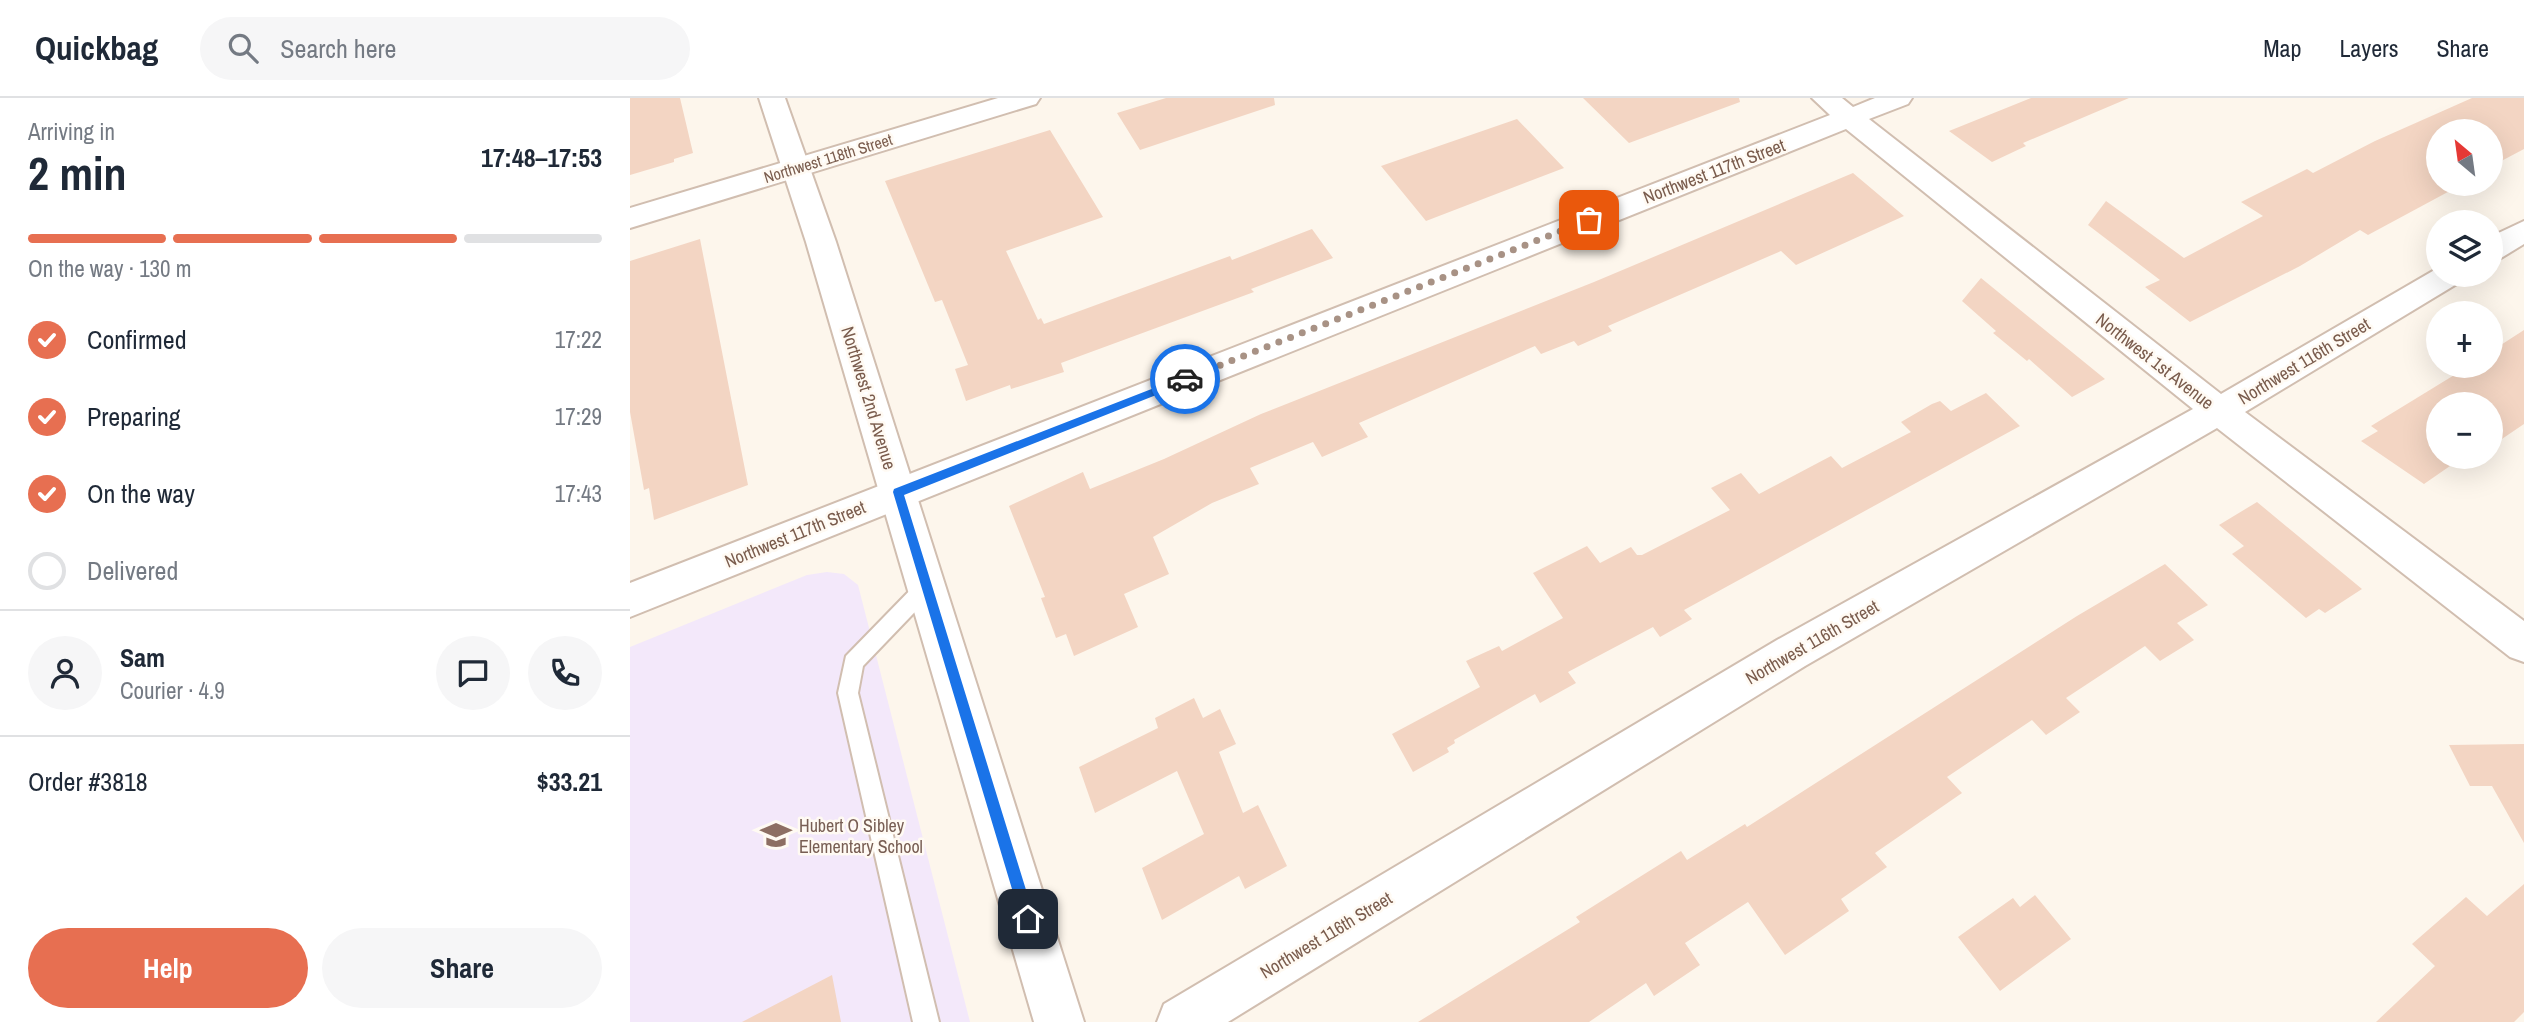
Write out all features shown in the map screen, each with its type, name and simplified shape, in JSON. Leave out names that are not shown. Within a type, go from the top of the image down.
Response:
[{"type":"street","name":"Northwest 2nd Avenue","points":[[772,98],[898,492],[1059,1022]]},
{"type":"street","name":"Northwest 118th Street","points":[[630,218],[1027,98]]},
{"type":"street","name":"Northwest 117th Street","points":[[630,600],[1837,108],[1899,98]]},
{"type":"street","name":"Northwest 1st Avenue","points":[[1837,108],[2219,411],[2524,644]]},
{"type":"street","points":[[2503,243],[2524,231]]},
{"type":"street","name":"Northwest 116th Street","points":[[1182,1022],[1791,653],[2219,411],[2429,287]]},
{"type":"lane","points":[[926,1022],[848,693],[853,662],[927,586]]},
{"type":"shaded area","name":"Hubert O Sibley Elementary School","points":[[827,572],[844,574],[858,585],[970,1022],[630,1022],[630,647],[807,575]]},
{"type":"building","points":[[630,98],[680,98],[693,153],[674,159],[674,162],[630,175]]},
{"type":"building","points":[[1166,98],[1274,98],[1275,105],[1140,150],[1117,113]]},
{"type":"building","points":[[1583,98],[1739,98],[1740,102],[1629,143]]},
{"type":"building","points":[[2031,98],[2129,98],[2023,143],[2026,146],[1992,162],[1949,131]]},
{"type":"building","points":[[2472,98],[2524,98],[2524,149],[2503,160],[2503,119],[2426,119],[2426,196],[2440,196],[2368,235],[2360,230],[2300,266],[2190,322],[2145,287],[2160,280],[2088,225],[2106,201],[2184,258],[2263,216],[2241,202],[2307,169],[2313,173],[2375,141]]},
{"type":"building","points":[[1517,119],[1564,168],[1426,221],[1381,166]]},
{"type":"building","points":[[1050,130],[1103,217],[1006,251],[1038,320],[1041,318],[1044,324],[1230,256],[1232,260],[1312,229],[1333,258],[1251,289],[1254,292],[1061,363],[1064,372],[1011,389],[1010,385],[966,401],[955,369],[968,365],[942,300],[935,302],[885,181]]},
{"type":"building","points":[[1853,173],[1904,216],[1796,265],[1781,251],[1608,326],[1612,331],[1578,346],[1574,341],[1541,354],[1535,346],[1359,423],[1368,437],[1322,457],[1313,442],[1250,468],[1259,484],[1212,503],[1153,537],[1169,574],[1124,594],[1138,627],[1074,656],[1066,634],[1056,638],[1041,598],[1045,597],[1009,506],[1083,472],[1090,489],[1164,459],[1261,414],[1594,282]]},
{"type":"building","points":[[700,239],[748,485],[654,520],[649,488],[644,490],[630,412],[630,261]]},
{"type":"building","points":[[1981,278],[2105,379],[2072,397],[2029,359],[2027,361],[1993,333],[1996,331],[1962,301]]},
{"type":"building","points":[[2524,330],[2524,424],[2503,438],[2503,392],[2427,392],[2449,378],[2503,378],[2503,344]]},
{"type":"building","points":[[2426,392],[2426,469],[2446,469],[2424,484],[2361,441],[2378,431],[2371,426]]},
{"type":"building","points":[[1986,393],[2020,426],[1684,610],[1692,619],[1660,637],[1653,627],[1568,672],[1576,683],[1540,703],[1535,694],[1454,740],[1455,743],[1447,748],[1449,752],[1413,772],[1392,734],[1480,687],[1466,661],[1499,646],[1502,651],[1563,618],[1533,573],[1587,546],[1600,563],[1631,547],[1637,555],[1642,555],[1730,510],[1711,488],[1741,473],[1759,494],[1831,456],[1842,468],[1911,432],[1901,422],[1932,404],[1940,401],[1951,411]]},
{"type":"building","points":[[2257,502],[2362,589],[2325,613],[2319,609],[2306,618],[2232,554],[2244,546],[2219,525]]},
{"type":"building","points":[[2165,564],[2208,605],[2177,623],[2194,640],[2160,661],[2145,646],[2066,698],[2080,712],[2046,735],[2032,720],[1947,777],[1962,793],[1875,853],[1887,867],[1841,899],[1849,911],[1785,955],[1748,902],[1685,943],[1700,965],[1654,996],[1646,983],[1589,1022],[1418,1022],[1580,922],[1576,917],[1681,851],[1687,860],[1745,824],[1747,827],[2077,616]]},
{"type":"building","points":[[1194,698],[1203,718],[1220,709],[1236,744],[1219,752],[1243,813],[1258,805],[1287,866],[1245,889],[1239,876],[1162,920],[1142,868],[1204,834],[1177,771],[1095,813],[1079,767],[1158,728],[1155,718]]},
{"type":"building","points":[[2524,744],[2524,843],[2492,786],[2470,786],[2449,745]]},
{"type":"building","points":[[2524,884],[2524,1012],[2514,1022],[2376,1022],[2435,966],[2412,944],[2466,897],[2487,916]]},
{"type":"building","points":[[2035,895],[2071,939],[2000,991],[1958,937],[2013,898],[2020,907]]},
{"type":"building","points":[[832,975],[841,1022],[742,1022]]},
{"type":"way so far","points":[[1185,379],[1589,220]]},
{"type":"place","name":"Hubert O Sibley Elementary School","points":[[776,835]]},
{"type":"route","points":[[1028,919],[898,492],[1185,379]]}]
